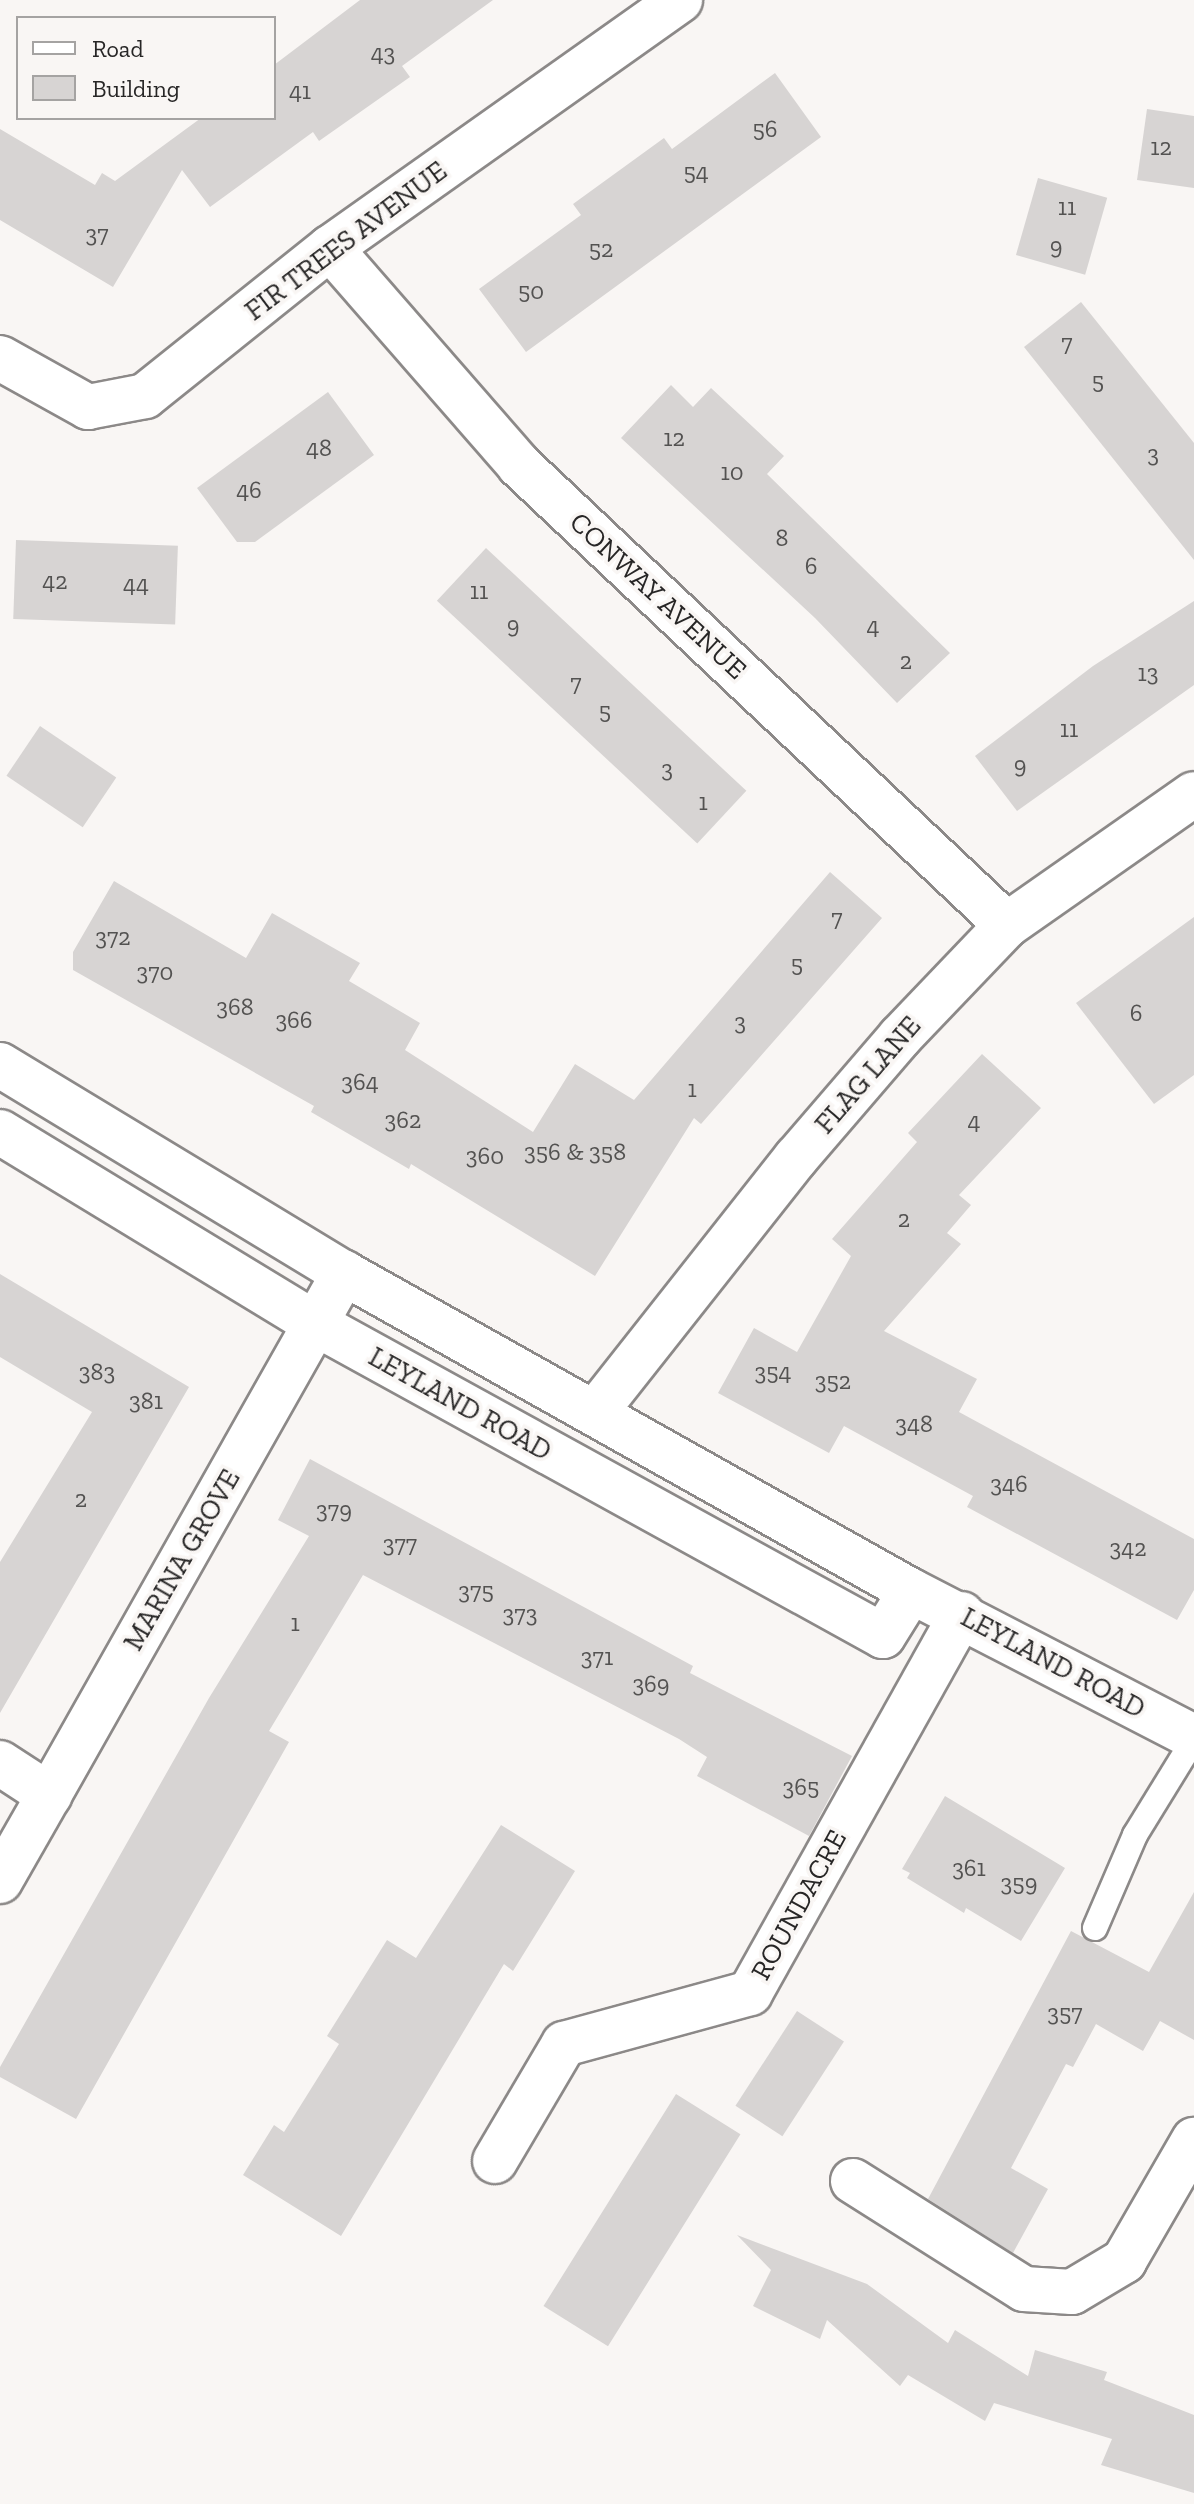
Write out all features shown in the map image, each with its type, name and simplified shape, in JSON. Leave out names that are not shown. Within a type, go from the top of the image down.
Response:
[{"type":"street","name":"FIR TREES AVENUE","points":[[0,358],[88,407],[145,396],[330,248],[680,0]]},
{"type":"street","name":"CONWAY AVENUE","points":[[330,248],[519,465],[1007,925]]},
{"type":"street","name":"FLAG LANE","points":[[596,1411],[796,1158],[900,1037],[1007,925],[1194,794]]},
{"type":"street","name":"LEYLAND ROAD","points":[[0,1065],[344,1273],[596,1411],[911,1591],[962,1614],[1194,1738]]},
{"type":"street","name":"LEYLAND ROAD","points":[[0,1132],[316,1324],[883,1636],[911,1591]]},
{"type":"street","name":"MARINA GROVE","points":[[0,1881],[344,1273]]},
{"type":"street","name":"ROUNDACRE","points":[[495,2161],[564,2044],[750,1993],[962,1614]]},
{"type":"street","points":[[0,1763],[49,1795]]},
{"type":"street","points":[[853,2181],[1024,2289],[1072,2292],[1124,2261],[1194,2140]]},
{"type":"lane","points":[[1095,1928],[1135,1835],[1194,1738]]},
{"type":"building","points":[[360,0],[493,0],[402,66],[410,77],[319,141],[313,132],[210,207],[182,170],[113,287],[0,220],[0,129],[95,185],[102,173],[115,181],[198,120],[276,120],[276,63]]},
{"type":"building","points":[[775,73],[821,137],[526,352],[479,289],[581,215],[573,204],[664,138],[672,149]]},
{"type":"building","points":[[1147,109],[1194,116],[1194,188],[1137,180]]},
{"type":"building","points":[[1038,178],[1107,198],[1085,275],[1016,255]]},
{"type":"building","points":[[1081,302],[1194,443],[1194,560],[1024,347]]},
{"type":"building","points":[[671,385],[693,407],[711,388],[784,456],[767,474],[950,653],[897,703],[815,618],[621,438]]},
{"type":"building","points":[[328,392],[374,455],[255,542],[237,542],[197,488]]},
{"type":"building","points":[[16,540],[178,546],[175,625],[13,619]]},
{"type":"building","points":[[486,548],[746,791],[697,843],[437,601]]},
{"type":"building","points":[[1194,601],[1194,685],[1017,811],[975,756],[1093,666]]},
{"type":"building","points":[[40,726],[116,777],[83,827],[6,776]]},
{"type":"building","points":[[830,872],[882,918],[701,1124],[694,1118],[595,1276],[411,1164],[409,1169],[311,1112],[314,1106],[73,970],[73,952],[114,881],[246,958],[272,913],[360,963],[349,981],[420,1023],[405,1050],[533,1132],[575,1064],[634,1100]]},
{"type":"building","points":[[1194,917],[1194,1075],[1154,1104],[1076,1003]]},
{"type":"building","points":[[982,1054],[1041,1108],[959,1195],[971,1205],[947,1233],[961,1244],[884,1331],[977,1379],[959,1412],[1194,1539],[1194,1590],[1177,1620],[967,1507],[973,1496],[844,1426],[829,1453],[718,1393],[754,1328],[797,1352],[851,1256],[832,1239],[917,1142],[908,1133]]},
{"type":"building","points":[[0,1274],[189,1387],[0,1713],[0,1562],[92,1412],[0,1357]]},
{"type":"building","points":[[310,1459],[693,1666],[690,1673],[852,1756],[809,1836],[697,1776],[707,1757],[679,1739],[363,1575],[269,1731],[289,1742],[76,2119],[0,2077],[0,2067],[209,1698],[309,1536],[278,1520]]},
{"type":"building","points":[[945,1796],[1065,1868],[1021,1941],[966,1908],[964,1913],[907,1878],[910,1873],[902,1869]]},
{"type":"building","points":[[501,1825],[575,1871],[513,1971],[504,1964],[341,2236],[243,2175],[274,2125],[284,2132],[339,2044],[327,2036],[387,1940],[416,1958]]},
{"type":"building","points":[[1194,1892],[1194,2040],[1160,2021],[1143,2051],[1096,2024],[1073,2067],[1066,2064],[1011,2168],[1048,2189],[1013,2253],[928,2199],[1071,1931],[1149,1972]]},
{"type":"building","points":[[797,2011],[844,2041],[782,2136],[735,2106]]},
{"type":"building","points":[[676,2094],[740,2134],[608,2346],[544,2306]]},
{"type":"building","points":[[737,2235],[867,2284],[948,2343],[955,2330],[1028,2376],[1035,2350],[1107,2372],[1104,2380],[1194,2415],[1194,2493],[1101,2465],[1112,2439],[994,2403],[985,2421],[908,2375],[900,2386],[827,2320],[820,2339],[753,2306],[771,2270]]}]
